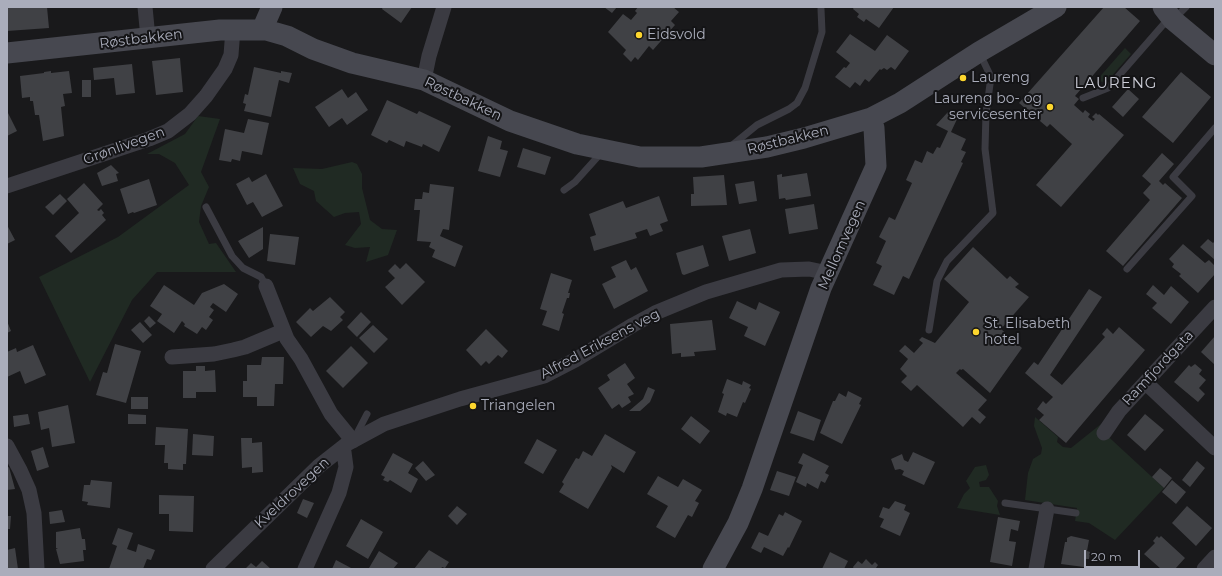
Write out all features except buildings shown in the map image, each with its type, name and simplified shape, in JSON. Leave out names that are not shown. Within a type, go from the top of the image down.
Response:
[{"type":"street","points":[[146,7],[148,38]]},
{"type":"street","points":[[262,30],[272,7]]},
{"type":"street","points":[[424,80],[429,56],[444,7]]},
{"type":"street","points":[[871,118],[900,103],[979,52],[1056,7]]},
{"type":"street","points":[[1173,13],[1215,55]]},
{"type":"street","name":"Røstbakken","points":[[7,53],[234,29],[262,30],[287,36],[314,49],[352,63],[424,80],[510,121],[577,144],[640,157],[665,158],[722,153],[796,140],[871,118]]},
{"type":"street","name":"Grønlivegen","points":[[7,186],[142,142],[168,130],[190,114],[206,96],[225,69],[231,55],[234,29]]},
{"type":"street","name":"Mellomvegen","points":[[713,569],[738,523],[752,489],[828,273],[876,166],[874,128],[871,118]]},
{"type":"street","name":"Alfred Eriksens veg","points":[[348,444],[384,424],[460,399],[544,376],[655,313],[706,292],[781,270],[809,269],[828,273]]},
{"type":"street","points":[[266,286],[283,331],[348,444],[344,452],[346,467],[339,493],[305,569]]},
{"type":"street","name":"Ramfjordgata","points":[[1104,432],[1119,411],[1215,306]]},
{"type":"street","points":[[172,357],[214,354],[233,350],[245,347],[283,331]]},
{"type":"street","points":[[1146,383],[1215,448]]},
{"type":"street","name":"Kveldrovegen","points":[[213,569],[288,495],[348,444]]},
{"type":"street","points":[[7,446],[20,470],[28,490],[34,513],[37,569]]},
{"type":"street","points":[[1036,569],[1047,509]]},
{"type":"street","points":[[1204,569],[1215,557]]},
{"type":"lane","points":[[722,153],[739,138],[797,103],[805,88],[822,32],[821,9]]},
{"type":"lane","points":[[1083,98],[1108,88],[1173,13]]},
{"type":"lane","points":[[929,330],[937,281],[947,261],[993,213],[985,149],[986,113],[992,77],[979,52]]},
{"type":"lane","points":[[1128,269],[1192,196],[1173,177],[1215,128]]},
{"type":"lane","points":[[564,190],[575,182],[603,150]]},
{"type":"lane","points":[[206,207],[232,256],[243,268],[261,277],[266,286]]},
{"type":"lane","name":"Kveldrovegen","points":[[348,444],[367,414]]},
{"type":"lane","points":[[1005,503],[1076,513]]},
{"type":"shaded area","points":[[1125,48],[1131,54],[1110,78],[1104,82],[1096,81]]},
{"type":"shaded area","points":[[198,116],[220,119],[201,172],[209,187],[201,206],[199,222],[209,244],[216,243],[236,272],[157,272],[132,300],[90,382],[39,277],[118,237],[189,185],[175,163],[159,154],[147,154],[185,134]]},
{"type":"shaded area","points":[[352,162],[357,164],[362,174],[362,188],[370,220],[382,229],[397,230],[388,255],[366,262],[370,247],[355,248],[345,245],[361,224],[359,212],[345,213],[334,217],[316,201],[314,191],[300,184],[293,168],[322,169]]},
{"type":"shaded area","points":[[1035,417],[1058,437],[1057,442],[1063,447],[1071,448],[1101,424],[1100,429],[1164,488],[1115,540],[1089,523],[1075,521],[1077,508],[1025,500],[1028,473],[1033,459],[1041,454],[1042,448],[1034,426]]},
{"type":"shaded area","points":[[986,465],[989,475],[986,480],[979,482],[980,487],[989,487],[998,501],[997,506],[1000,515],[957,508],[964,494],[970,488],[966,481],[975,467]]},
{"type":"place","name":"Eidsvold","points":[[639,35]]},
{"type":"place","name":"Laureng","points":[[963,78]]},
{"type":"place","name":"Laureng bo- og servicesenter","points":[[1050,107]]},
{"type":"place","name":"St. Elisabeth hotel","points":[[976,332]]},
{"type":"place","name":"Triangelen","points":[[473,406]]},
{"type":"district","name":"LAURENG","points":[[1116,84]]}]
